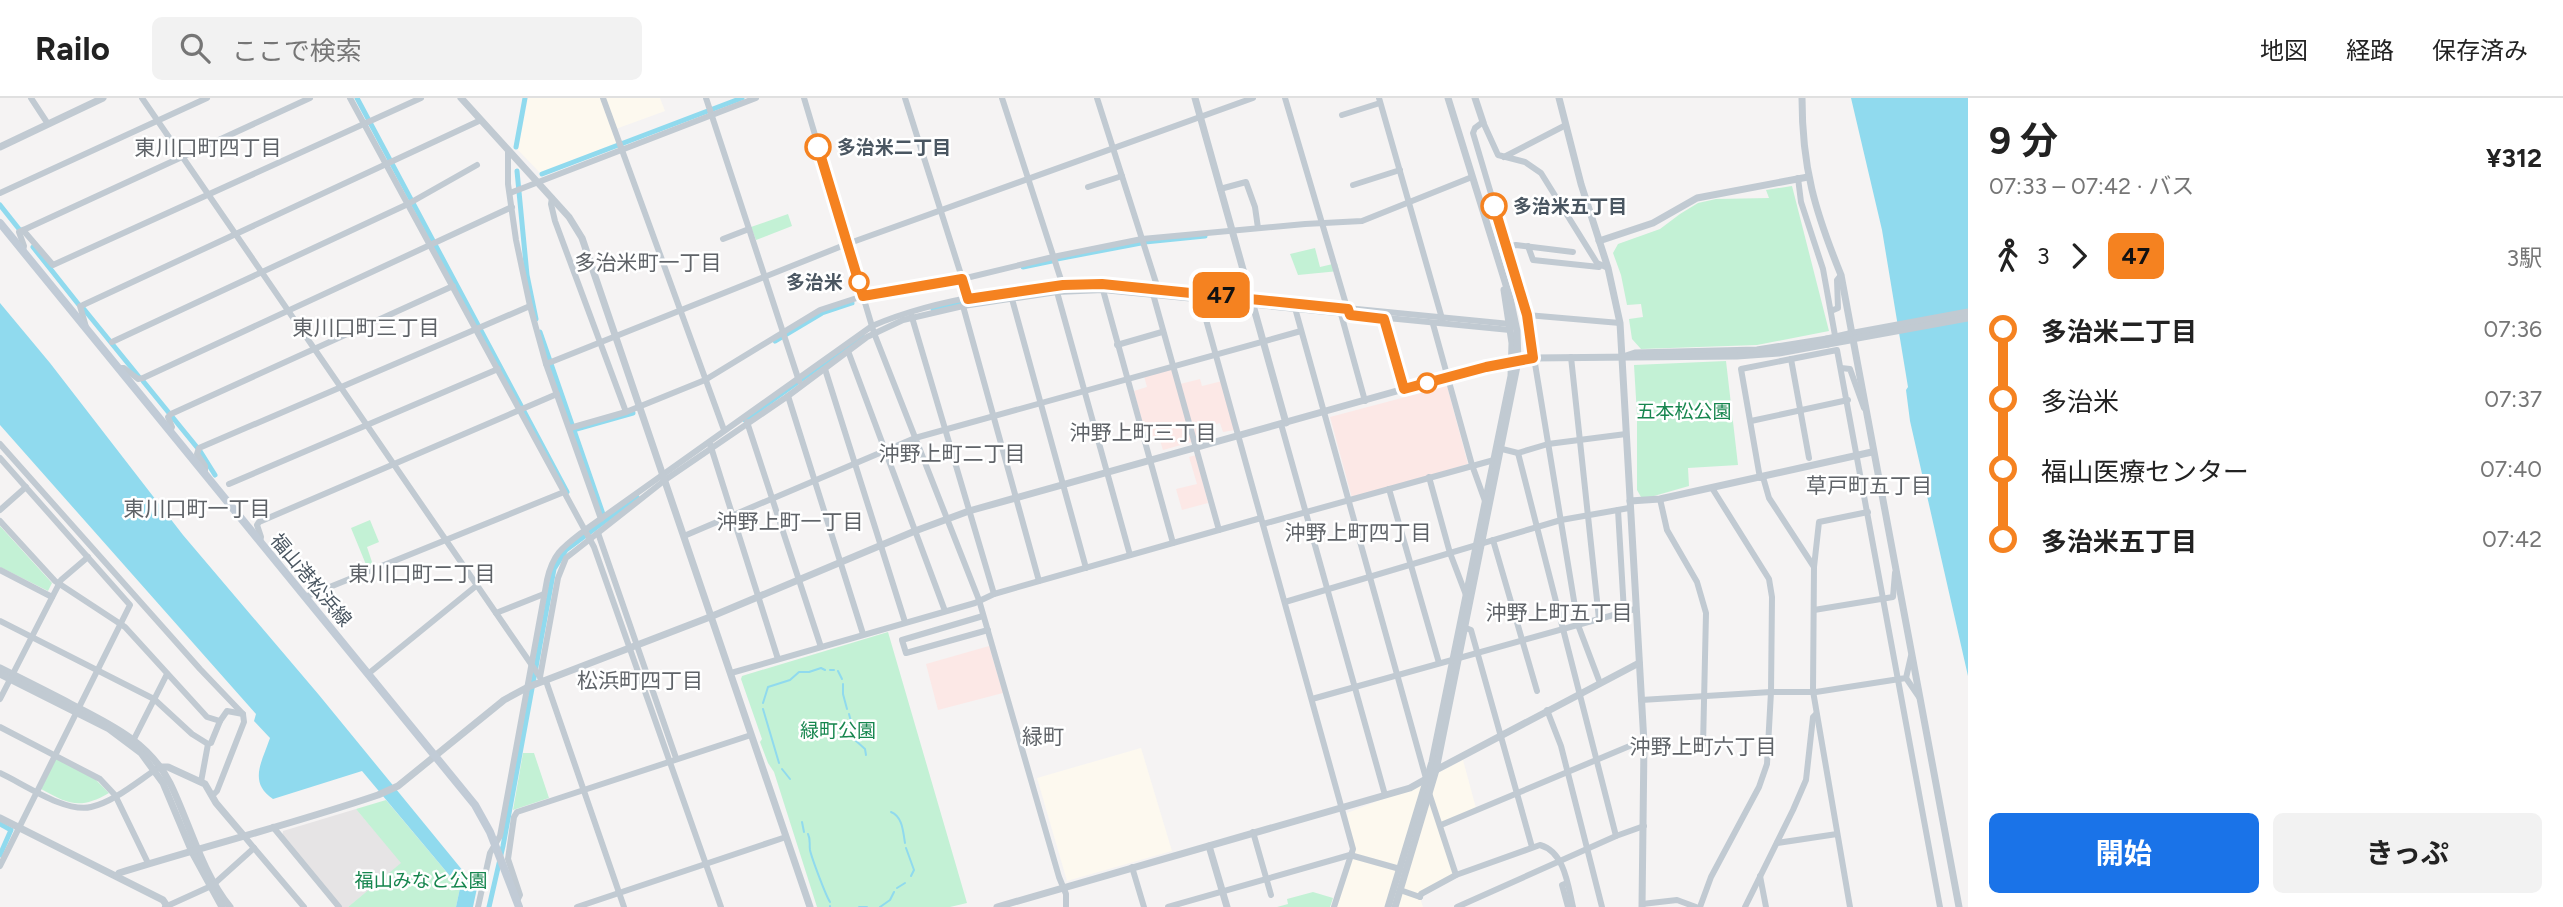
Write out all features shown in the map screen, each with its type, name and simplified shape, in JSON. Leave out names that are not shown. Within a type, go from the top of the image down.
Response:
[{"type":"main road","name":"福山港松浜線","points":[[0,223],[475,804],[491,832],[518,904]]},
{"type":"street","points":[[31,98],[48,124]]},
{"type":"street","points":[[0,136],[3,146],[89,101],[103,98]]},
{"type":"street","points":[[142,98],[542,680],[584,789],[624,907]]},
{"type":"street","points":[[0,193],[207,98]]},
{"type":"street","points":[[23,251],[24,246],[18,235],[23,230],[310,98]]},
{"type":"street","points":[[350,98],[411,202],[453,286],[523,409],[587,535],[634,647]]},
{"type":"street","points":[[23,230],[53,265],[421,98]]},
{"type":"street","points":[[461,98],[569,217],[582,238],[810,907]]},
{"type":"street","points":[[603,98],[724,430]]},
{"type":"street","points":[[706,98],[799,383]]},
{"type":"street","points":[[514,192],[711,112],[756,98]]},
{"type":"street","points":[[804,98],[873,329],[979,600],[1063,887],[1066,907]]},
{"type":"street","points":[[905,98],[962,279],[993,416],[1039,581]]},
{"type":"street","points":[[1002,98],[1062,289],[1084,391],[1130,555]]},
{"type":"street","points":[[1097,98],[1157,292],[1162,332],[1219,530]]},
{"type":"street","points":[[1195,98],[1385,795]]},
{"type":"street","points":[[548,363],[846,244],[1253,98]]},
{"type":"street","points":[[1285,98],[1349,312]]},
{"type":"street","points":[[1395,907],[1436,770],[1466,595],[1502,449],[1515,362],[1510,298],[1448,98]]},
{"type":"street","points":[[1475,98],[1483,122],[1500,156],[1525,162],[1541,173],[1597,264],[1608,268]]},
{"type":"street","points":[[1559,98],[1564,126],[1608,268],[1620,323],[1644,743],[1642,905],[1676,900],[1698,907],[1763,775],[1768,755],[1772,597],[1769,579],[1712,488]]},
{"type":"street","points":[[1802,98],[1802,126],[1808,177],[1823,233],[1841,275],[1854,336],[1872,452],[1959,907]]},
{"type":"street","points":[[1342,115],[1380,100],[1443,321]]},
{"type":"street","points":[[86,328],[80,306],[481,120]]},
{"type":"street","points":[[1483,122],[1473,133],[1527,315],[1578,625],[1600,683]]},
{"type":"street","points":[[1482,163],[1564,126]]},
{"type":"street","points":[[508,150],[514,192],[512,207],[530,306],[557,394],[604,517]]},
{"type":"street","points":[[112,342],[411,202],[477,165]]},
{"type":"street","points":[[1353,185],[1400,170]]},
{"type":"street","points":[[1088,187],[1122,176]]},
{"type":"street","points":[[572,428],[626,412],[705,380],[820,310],[863,296],[962,279],[1142,239],[1362,221],[1472,177]]},
{"type":"street","points":[[1586,243],[1653,223],[1697,198],[1808,177]]},
{"type":"street","points":[[1798,178],[1801,202],[1823,269],[1884,598],[1902,678],[1940,907]]},
{"type":"street","points":[[1220,189],[1246,182],[1255,207],[1258,228]]},
{"type":"street","points":[[552,198],[555,221],[626,412]]},
{"type":"street","points":[[118,368],[124,368],[138,379],[143,378],[512,207]]},
{"type":"street","points":[[723,239],[749,229]]},
{"type":"street","points":[[1506,247],[1516,245],[1573,252]]},
{"type":"street","points":[[1528,246],[1533,260],[1608,268]]},
{"type":"street","points":[[1831,311],[1838,308],[1837,280],[1841,275]]},
{"type":"street","points":[[542,680],[560,569],[566,558],[587,535],[604,517],[710,444],[788,396],[799,383],[873,329],[911,314],[1062,289],[1102,284],[1157,292]]},
{"type":"street","points":[[170,432],[172,427],[168,417],[171,414],[453,286]]},
{"type":"street","points":[[968,303],[1012,299],[1062,289],[1157,292],[1529,330]]},
{"type":"street","points":[[1103,290],[1173,543]]},
{"type":"street","points":[[1200,295],[1353,849],[1334,907]]},
{"type":"street","points":[[1012,299],[1086,568]]},
{"type":"street","points":[[205,474],[205,466],[197,454],[199,448],[530,306]]},
{"type":"street","points":[[1294,306],[1433,324],[1443,321]]},
{"type":"street","points":[[1294,306],[1429,792],[1456,875]]},
{"type":"street","points":[[117,876],[148,863],[195,852],[378,795],[398,786],[504,700],[542,680],[710,617],[969,511],[1404,389],[1533,358],[1622,357],[1635,353],[1758,350],[1827,341],[1968,312]]},
{"type":"street","points":[[911,314],[994,594]]},
{"type":"street","points":[[1341,314],[1365,401]]},
{"type":"street","points":[[1527,315],[1620,323]]},
{"type":"street","points":[[1854,336],[1968,318]]},
{"type":"street","points":[[1384,319],[1404,389]]},
{"type":"street","points":[[1433,324],[1472,466],[1485,501]]},
{"type":"street","points":[[710,444],[724,430],[825,369],[873,329]]},
{"type":"street","points":[[684,536],[915,438],[1301,331]]},
{"type":"street","points":[[1117,345],[1162,332]]},
{"type":"street","points":[[1814,567],[1769,498],[1762,477],[1741,369],[1837,350]]},
{"type":"street","points":[[848,351],[945,611]]},
{"type":"street","points":[[1571,357],[1599,619]]},
{"type":"street","points":[[1791,359],[1809,458]]},
{"type":"street","points":[[1388,907],[1432,762],[1465,628],[1485,501],[1515,362]]},
{"type":"street","points":[[1841,368],[1850,369],[1867,413]]},
{"type":"street","points":[[242,489],[232,482],[498,369]]},
{"type":"street","points":[[825,369],[905,622]]},
{"type":"street","points":[[260,542],[257,525],[260,522],[557,394]]},
{"type":"street","points":[[788,396],[863,634]]},
{"type":"street","points":[[1751,421],[1847,400]]},
{"type":"street","points":[[747,422],[821,647]]},
{"type":"street","points":[[1502,449],[1518,453],[1548,444],[1626,434]]},
{"type":"street","points":[[0,444],[202,671],[243,713],[244,722],[217,791],[213,795]]},
{"type":"street","points":[[710,444],[778,659]]},
{"type":"street","points":[[1285,602],[1561,520],[1618,510],[1630,505],[1872,452]]},
{"type":"street","points":[[1518,453],[1616,836]]},
{"type":"street","points":[[0,458],[130,605],[0,866]]},
{"type":"street","points":[[731,673],[1219,530],[1306,512],[1494,460]]},
{"type":"street","points":[[478,907],[487,867],[500,836],[544,594],[554,557],[562,548],[587,535],[598,533],[664,477]]},
{"type":"street","points":[[1429,477],[1450,553],[1466,595]]},
{"type":"street","points":[[0,510],[26,487]]},
{"type":"street","points":[[1389,489],[1439,663]]},
{"type":"street","points":[[306,597],[564,492]]},
{"type":"street","points":[[1660,499],[1667,530],[1702,596],[1706,612],[1703,746]]},
{"type":"street","points":[[1618,510],[1624,612]]},
{"type":"street","points":[[1850,907],[1812,691],[1814,567],[1819,522],[1868,512]]},
{"type":"street","points":[[0,521],[59,584],[121,624],[207,718],[220,721]]},
{"type":"street","points":[[598,533],[721,907]]},
{"type":"street","points":[[1493,540],[1537,691]]},
{"type":"street","points":[[0,699],[59,584],[88,557]]},
{"type":"street","points":[[1814,610],[1893,597],[1895,568]]},
{"type":"street","points":[[0,570],[52,597]]},
{"type":"street","points":[[368,674],[476,586]]},
{"type":"street","points":[[496,613],[544,594]]},
{"type":"street","points":[[1312,699],[1635,609]]},
{"type":"street","points":[[983,616],[902,640],[906,653],[988,630]]},
{"type":"street","points":[[0,621],[155,699],[192,734],[208,744]]},
{"type":"street","points":[[1465,628],[1471,630],[1532,847]]},
{"type":"street","points":[[1902,678],[1912,651]]},
{"type":"street","points":[[997,907],[1410,788],[1436,770],[1500,735],[1639,663]]},
{"type":"street","points":[[0,668],[11,677]]},
{"type":"street","points":[[0,674],[11,677],[134,739],[169,781],[195,852],[221,907]]},
{"type":"street","points":[[134,739],[167,674]]},
{"type":"street","points":[[1641,700],[1812,691],[1902,678]]},
{"type":"street","points":[[1902,678],[1920,698]]},
{"type":"street","points":[[77,710],[123,738],[157,768]]},
{"type":"street","points":[[1547,710],[1554,725],[1602,907]]},
{"type":"street","points":[[201,782],[208,744],[212,743],[220,721],[227,711],[243,713]]},
{"type":"street","points":[[1745,907],[1806,780],[1813,717],[1816,713]]},
{"type":"street","points":[[0,727],[88,771],[116,795],[148,863]]},
{"type":"street","points":[[518,904],[520,895],[508,859],[517,812],[751,735]]},
{"type":"street","points":[[1441,825],[1632,745],[1644,743]]},
{"type":"street","points":[[0,773],[75,808],[94,806],[157,768],[168,767],[201,782],[304,907]]},
{"type":"street","points":[[0,818],[163,900],[166,906],[212,885],[254,848]]},
{"type":"street","points":[[1457,907],[1644,826]]},
{"type":"street","points":[[273,827],[338,907]]},
{"type":"street","points":[[1253,832],[1271,895]]},
{"type":"street","points":[[1777,844],[1837,834]]},
{"type":"street","points":[[577,907],[786,837]]},
{"type":"street","points":[[1209,846],[1227,907]]},
{"type":"street","points":[[1423,907],[1421,894],[1456,875],[1532,847],[1545,846],[1560,861],[1571,907]]},
{"type":"street","points":[[1168,907],[1350,855],[1400,869]]},
{"type":"street","points":[[1132,867],[1143,907]]},
{"type":"street","points":[[1760,876],[1766,907]]},
{"type":"street","points":[[212,885],[230,907]]},
{"type":"street","points":[[1400,890],[1420,898]]},
{"type":"shaded area","points":[[528,98],[660,98],[665,111],[613,130],[617,143],[540,173],[518,150]]},
{"type":"shaded area","points":[[1172,368],[1192,442],[1163,450],[1159,437],[1147,440],[1134,391],[1147,387],[1144,376]]},
{"type":"shaded area","points":[[1200,379],[1202,386],[1222,381],[1235,430],[1223,432],[1220,423],[1209,426],[1211,439],[1196,443],[1180,384]]},
{"type":"shaded area","points":[[1447,386],[1468,464],[1352,498],[1330,417]]},
{"type":"shaded area","points":[[1196,455],[1208,503],[1182,510],[1176,489],[1197,484],[1189,457]]},
{"type":"shaded area","points":[[989,646],[1003,693],[938,710],[926,664]]},
{"type":"shaded area","points":[[1141,748],[1172,851],[1067,881],[1037,778]]},
{"type":"shaded area","points":[[1463,760],[1476,808],[1442,822],[1457,874],[1419,895],[1423,907],[1335,907],[1353,846],[1347,813],[1406,790]]},
{"type":"shaded area","points":[[356,809],[402,863],[348,907],[341,907],[282,836],[283,831]]},
{"type":"green space","points":[[1792,186],[1829,331],[1757,345],[1641,349],[1632,339],[1629,319],[1643,317],[1641,304],[1627,305],[1613,253],[1618,244],[1660,229],[1698,203],[1716,199],[1769,198],[1766,190]]},
{"type":"green space","points":[[788,214],[792,226],[756,240],[751,227]]},
{"type":"green space","points":[[1315,248],[1320,267],[1337,263],[1339,271],[1298,275],[1290,254]]},
{"type":"green space","name":"五本松公園","points":[[1726,361],[1738,465],[1688,468],[1689,486],[1647,498],[1641,497],[1637,490],[1634,365]]},
{"type":"green space","points":[[370,520],[379,542],[367,547],[373,565],[367,567],[351,528]]},
{"type":"green space","points":[[0,526],[52,583],[48,591],[0,567]]},
{"type":"green space","name":"緑町公園","points":[[888,632],[967,903],[950,907],[817,907],[741,679],[742,676]]},
{"type":"green space","points":[[523,753],[534,753],[549,798],[513,810]]},
{"type":"green space","points":[[56,758],[94,778],[109,793],[90,802],[74,803],[41,789]]},
{"type":"green space","name":"福山みなと公園","points":[[386,800],[460,888],[456,907],[348,907],[401,863],[356,809]]},
{"type":"green space","points":[[1313,892],[1333,898],[1330,907],[1277,907],[1288,904],[1287,899]]},
{"type":"water","points":[[1851,98],[1968,98],[1968,676],[1910,421],[1906,390],[1908,387],[1882,230]]},
{"type":"water","points":[[0,303],[183,535],[319,695],[477,888],[473,907],[456,907],[460,888],[362,771],[273,799],[265,792],[259,779],[259,771],[270,738],[254,721],[256,714],[0,425]]},
{"type":"waterway","points":[[357,98],[567,492]]},
{"type":"waterway","points":[[516,147],[525,98]]},
{"type":"waterway","points":[[542,174],[742,98]]},
{"type":"waterway","points":[[517,171],[527,275],[536,319]]},
{"type":"waterway","points":[[0,205],[19,229]]},
{"type":"waterway","points":[[1145,242],[1205,236]]},
{"type":"waterway","points":[[1057,259],[1141,243]]},
{"type":"waterway","points":[[33,247],[79,305]]},
{"type":"waterway","points":[[1023,267],[1052,261]]},
{"type":"waterway","points":[[775,341],[822,313],[852,303]]},
{"type":"waterway","points":[[933,309],[961,304]]},
{"type":"waterway","points":[[83,308],[139,377]]},
{"type":"waterway","points":[[540,332],[604,517]]},
{"type":"waterway","points":[[745,420],[862,336]]},
{"type":"waterway","points":[[143,381],[200,451],[215,475]]},
{"type":"waterway","points":[[573,430],[633,413]]},
{"type":"waterway","points":[[489,907],[503,846],[554,569],[566,550],[637,497]]},
{"type":"waterway","points":[[763,703],[768,687],[790,680],[799,672],[821,668],[825,670]]},
{"type":"waterway","points":[[838,671],[842,679]]},
{"type":"waterway","points":[[843,684],[847,709]]},
{"type":"waterway","points":[[763,709],[779,763]]},
{"type":"waterway","points":[[849,714],[853,729]]},
{"type":"waterway","points":[[855,733],[855,740],[865,749],[866,755]]},
{"type":"waterway","points":[[782,769],[790,779]]},
{"type":"waterway","points":[[891,812],[900,821],[905,843]]},
{"type":"waterway","points":[[802,822],[804,832]]},
{"type":"waterway","points":[[0,824],[11,830],[0,855]]},
{"type":"waterway","points":[[808,834],[811,855],[830,902]]},
{"type":"waterway","points":[[906,848],[914,870],[911,876]]},
{"type":"waterway","points":[[897,888],[905,883]]},
{"type":"waterway","points":[[880,907],[890,900],[894,892]]},
{"type":"waterway","points":[[859,907],[867,907]]},
{"type":"bus line","name":"47","points":[[818,147],[863,296],[962,279],[968,299],[1063,285],[1102,284],[1348,309],[1350,315],[1384,319],[1404,389],[1486,367],[1533,358],[1527,315],[1494,206]]},
{"type":"place","name":"多治米二丁目","points":[[818,147]]},
{"type":"place","name":"多治米五丁目","points":[[1494,206]]},
{"type":"place","name":"多治米","points":[[859,282]]},
{"type":"district","name":"東川口町四丁目","points":[[208,147]]},
{"type":"district","name":"多治米町一丁目","points":[[648,262]]},
{"type":"district","name":"東川口町三丁目","points":[[366,327]]},
{"type":"district","name":"沖野上町三丁目","points":[[1143,432]]},
{"type":"district","name":"沖野上町二丁目","points":[[952,453]]},
{"type":"district","name":"草戸町五丁目","points":[[1869,485]]},
{"type":"district","name":"東川口町一丁目","points":[[197,508]]},
{"type":"district","name":"沖野上町一丁目","points":[[790,521]]},
{"type":"district","name":"沖野上町四丁目","points":[[1358,532]]},
{"type":"district","name":"東川口町二丁目","points":[[422,573]]},
{"type":"district","name":"沖野上町五丁目","points":[[1559,612]]},
{"type":"district","name":"松浜町四丁目","points":[[640,680]]},
{"type":"district","name":"緑町","points":[[1043,736]]},
{"type":"district","name":"沖野上町六丁目","points":[[1703,746]]}]
